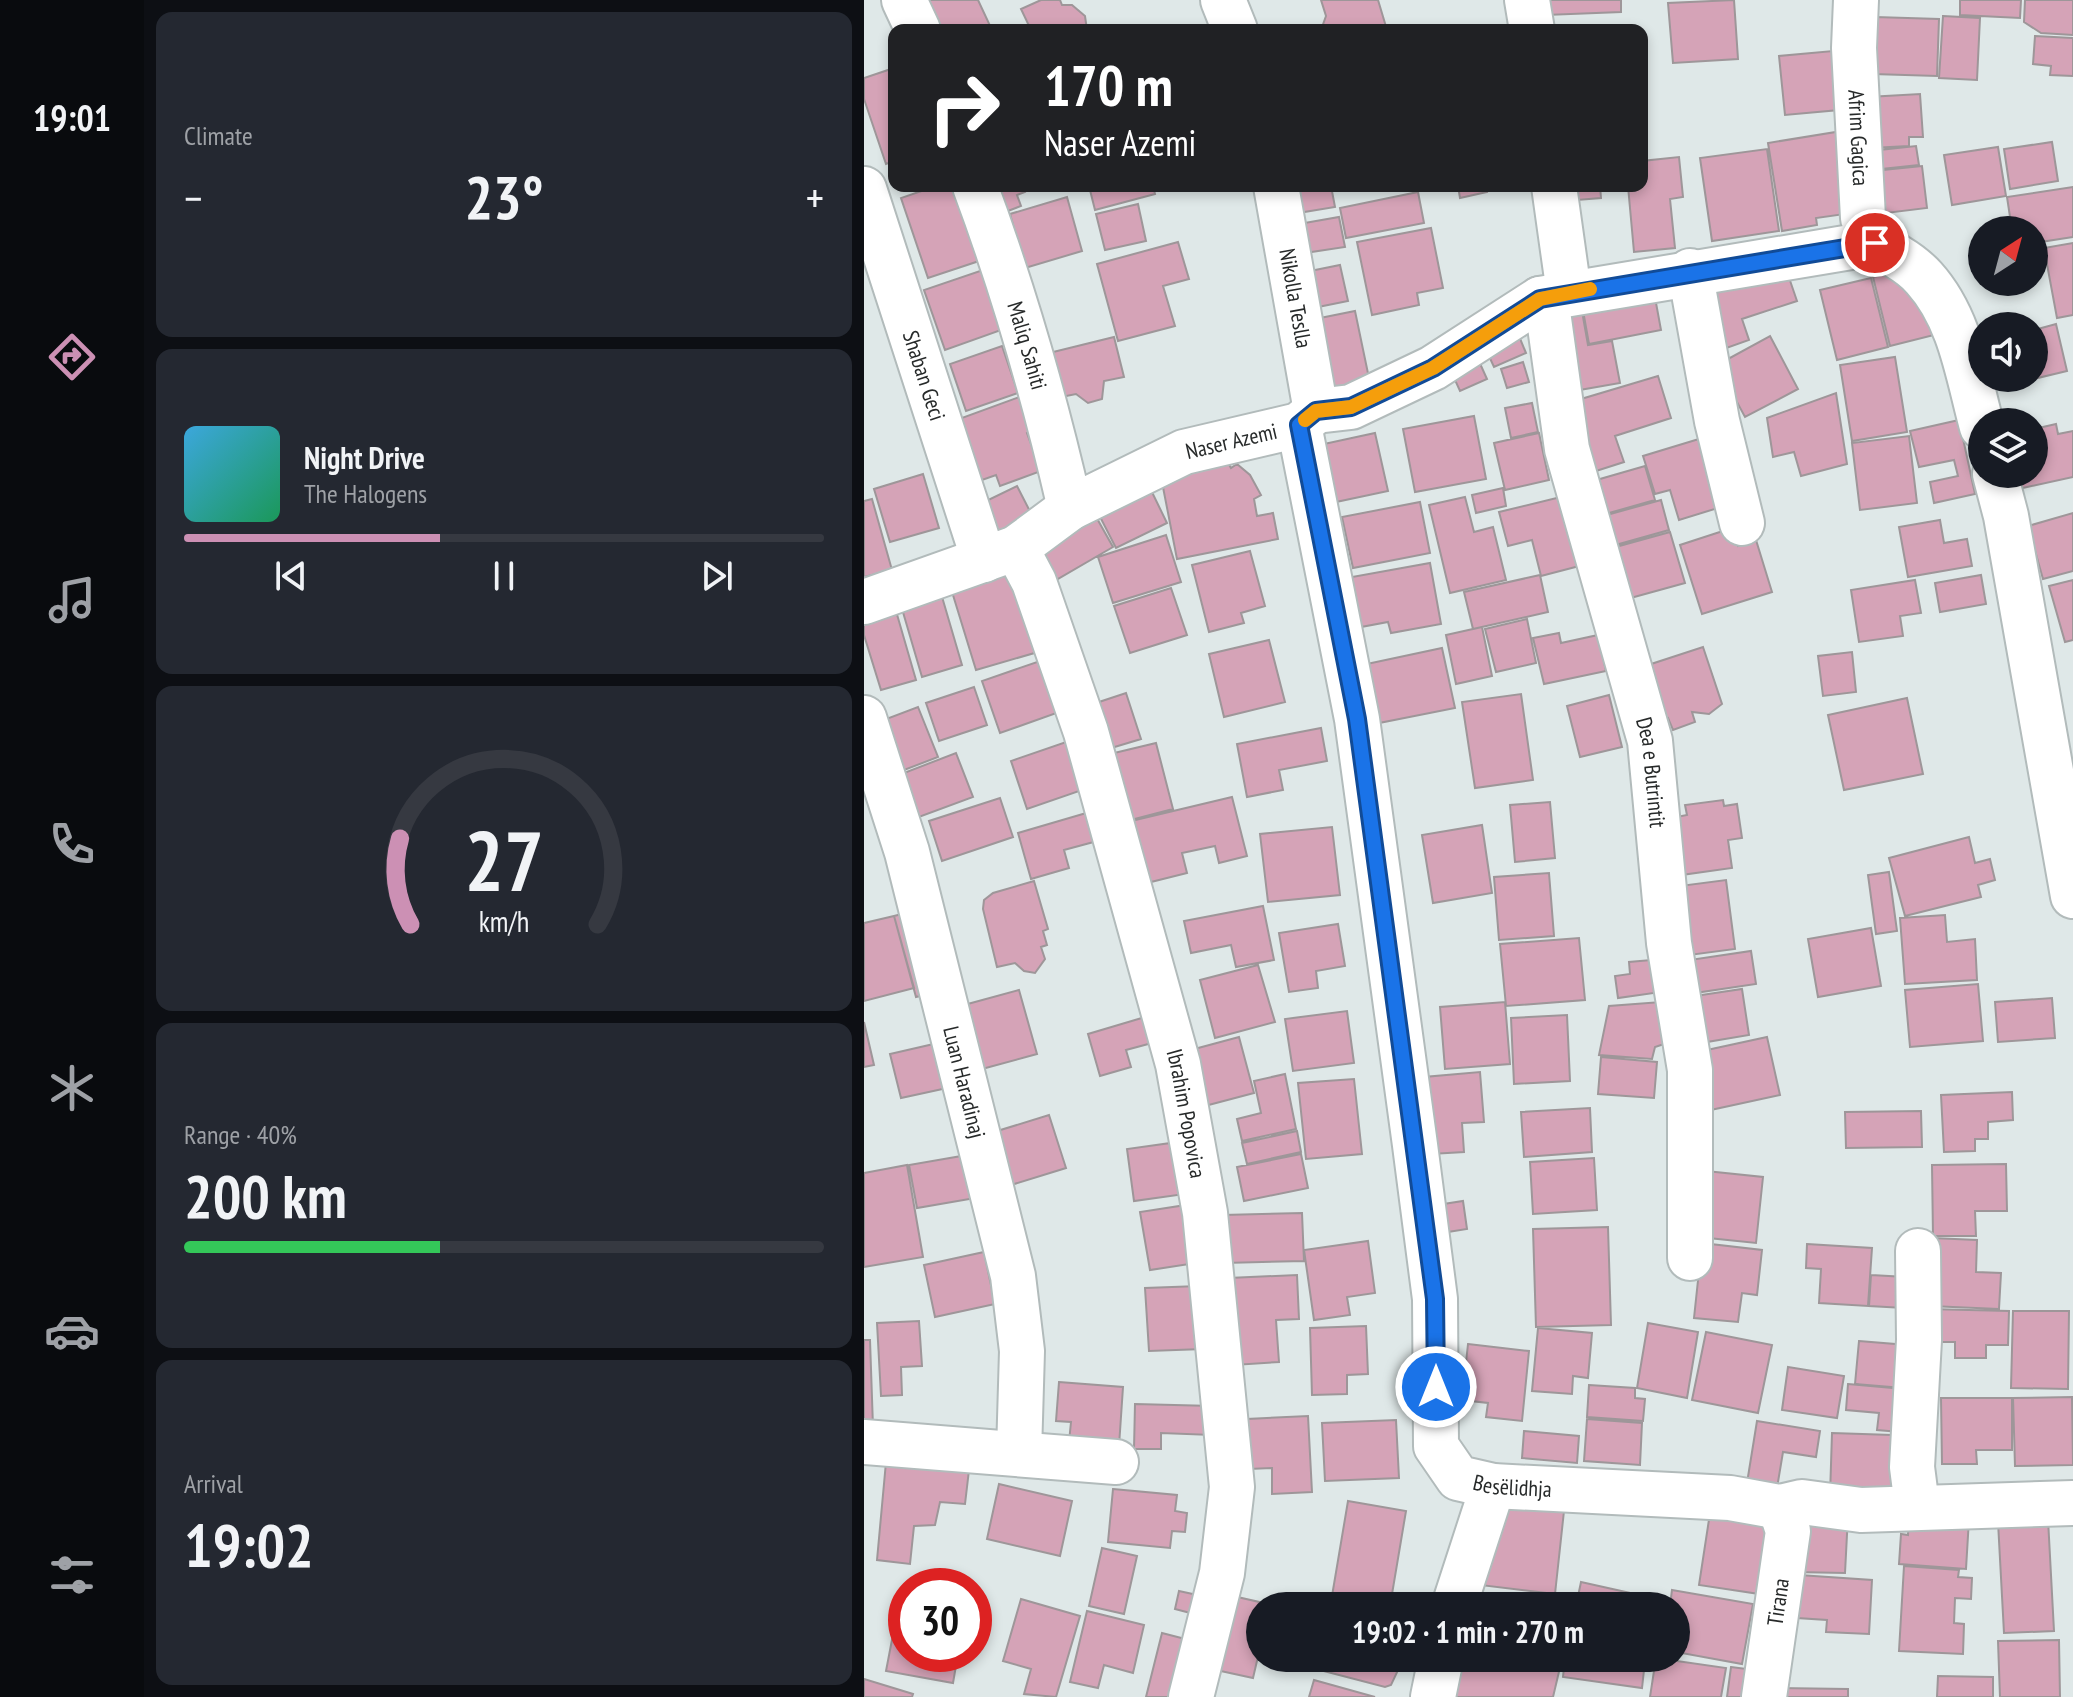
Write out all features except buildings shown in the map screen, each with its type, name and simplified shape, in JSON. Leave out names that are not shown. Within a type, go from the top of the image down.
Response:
[{"type":"street","points":[[904,0],[915,24]]},
{"type":"street","points":[[1223,0],[1233,24]]},
{"type":"street","points":[[1527,0],[1531,24]]},
{"type":"street","name":"Afrim Gagica","points":[[1856,0],[1854,48],[1863,218],[1875,243]]},
{"type":"street","name":"Shaban Geci","points":[[864,189],[1000,554]]},
{"type":"street","name":"Maliq Sahiti","points":[[977,192],[1000,253],[1052,431],[1070,508]]},
{"type":"street","name":"Nikolla Teslla","points":[[1277,192],[1308,418]]},
{"type":"street","name":"Dea e Butrintit","points":[[1554,192],[1554,296],[1549,319],[1567,449],[1650,741],[1669,943],[1690,1070],[1690,1258]]},
{"type":"street","points":[[1875,243],[1923,277],[1955,323],[1977,408]]},
{"type":"street","name":"Naser Azemi","points":[[864,602],[1000,554],[1070,508],[1184,452],[1351,407],[1433,368],[1554,296],[1690,271],[1875,243]]},
{"type":"street","points":[[1690,271],[1717,421],[1742,523]]},
{"type":"street","name":"Besëlidhja","points":[[1308,418],[1357,719],[1435,1299],[1436,1446],[1458,1478],[1493,1486],[1730,1498],[1780,1507],[1802,1502],[1861,1510],[2073,1503]]},
{"type":"street","points":[[1999,488],[2066,821],[2073,896]]},
{"type":"street","name":"Ibrahim Popovica","points":[[1000,554],[1034,582],[1086,732],[1178,1064],[1205,1213],[1232,1487],[1222,1573],[1191,1697]]},
{"type":"street","name":"Luan Haradinaj","points":[[864,718],[907,852],[1013,1276],[1022,1351],[1019,1453]]},
{"type":"street","points":[[1917,1506],[1912,1467],[1919,1340],[1918,1251]]},
{"type":"street","points":[[864,1442],[1116,1462]]},
{"type":"street","points":[[1459,1592],[1493,1486]]},
{"type":"street","name":"Tirana","points":[[1764,1697],[1788,1531],[1780,1507]]},
{"type":"street","points":[[1433,1697],[1438,1672]]},
{"type":"slow traffic","points":[[1305,420],[1316,411],[1351,407],[1433,368],[1540,299],[1590,289]]},
{"type":"route","points":[[1436,1387],[1435,1299],[1357,719],[1299,425],[1316,411],[1351,407],[1433,368],[1540,299],[1808,251],[1875,243]]}]
